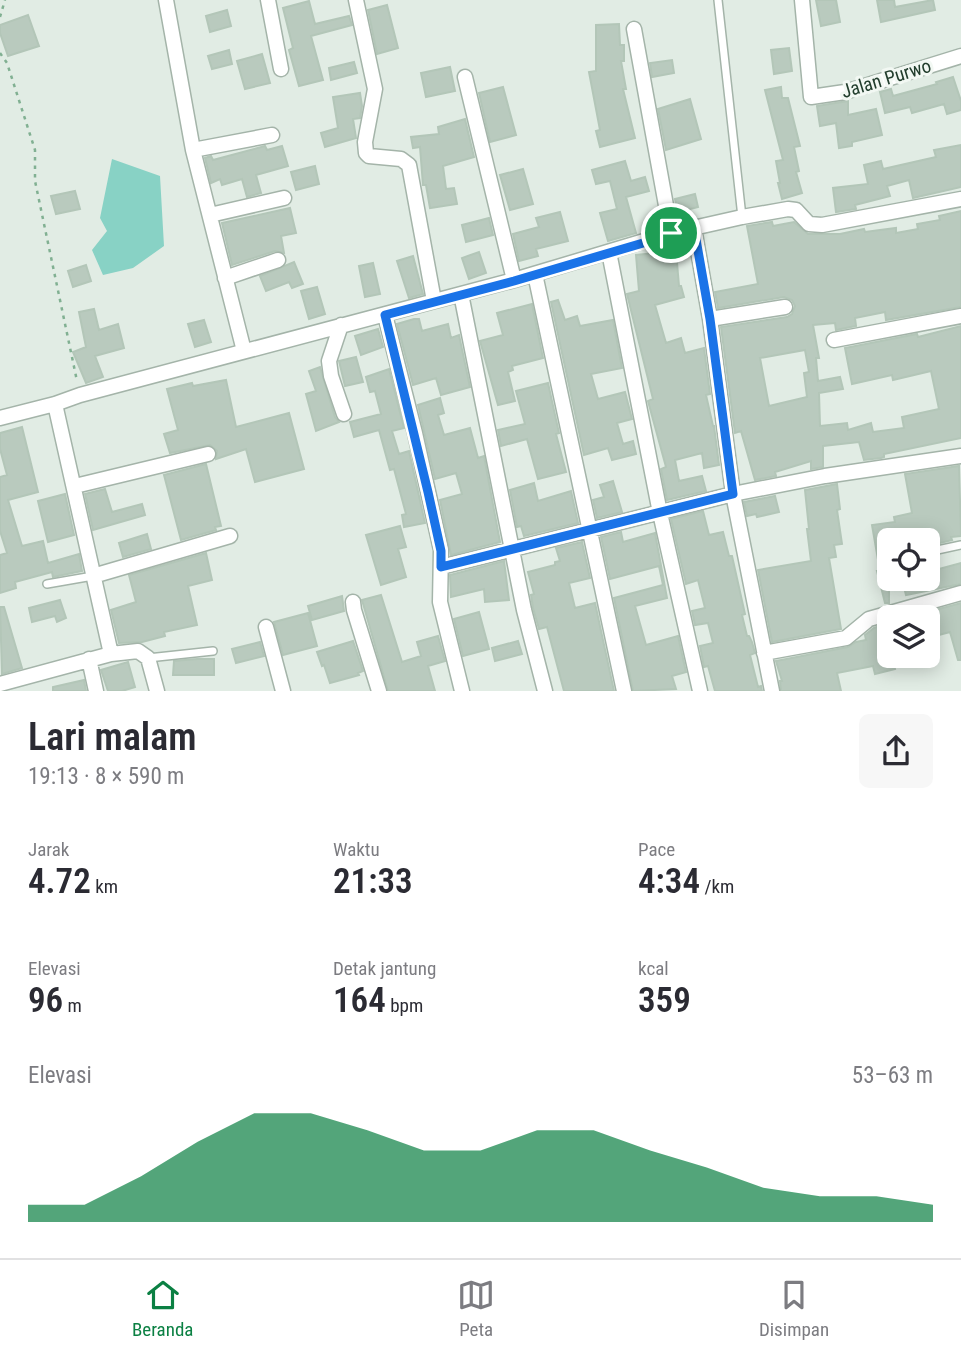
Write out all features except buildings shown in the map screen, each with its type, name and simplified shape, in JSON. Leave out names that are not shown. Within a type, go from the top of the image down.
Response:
[{"type":"street","points":[[166,0],[193,150],[244,351]]},
{"type":"street","points":[[268,0],[281,69]]},
{"type":"street","points":[[356,0],[376,89],[365,139],[366,153],[372,157],[404,160],[409,165],[434,301]]},
{"type":"street","name":"Jalan Purwo","points":[[802,0],[811,97],[845,92],[961,56]]},
{"type":"street","points":[[634,29],[671,233]]},
{"type":"street","points":[[465,78],[514,281]]},
{"type":"street","points":[[193,150],[272,135]]},
{"type":"street","points":[[210,215],[284,198]]},
{"type":"street","points":[[0,418],[514,281],[671,233],[741,217],[788,209],[796,210],[810,224],[822,225],[961,199]]},
{"type":"street","points":[[694,228],[710,319],[733,494],[772,691]]},
{"type":"street","points":[[609,252],[660,513],[700,691]]},
{"type":"street","points":[[225,278],[278,260]]},
{"type":"street","points":[[535,274],[624,691]]},
{"type":"street","points":[[461,294],[524,610],[545,691]]},
{"type":"street","points":[[710,319],[785,307]]},
{"type":"street","points":[[385,315],[441,551],[440,602],[462,691]]},
{"type":"street","points":[[834,340],[961,316]]},
{"type":"street","points":[[341,325],[329,361],[331,376],[344,414]]},
{"type":"street","points":[[55,404],[111,654]]},
{"type":"street","points":[[75,486],[208,454]]},
{"type":"street","points":[[441,567],[733,494],[836,474],[961,456]]},
{"type":"street","points":[[93,576],[230,536]]},
{"type":"street","points":[[764,653],[846,638],[869,619],[961,593]]},
{"type":"street","points":[[353,602],[379,691]]},
{"type":"street","points":[[266,627],[283,691]]},
{"type":"street","points":[[0,684],[25,684],[89,659],[138,650],[148,659],[157,691]]},
{"type":"street","points":[[89,659],[96,691]]},
{"type":"lane","points":[[718,0],[741,217]]},
{"type":"lane","points":[[940,549],[961,545]]},
{"type":"lane","points":[[47,584],[93,576]]},
{"type":"lane","points":[[148,659],[213,651]]},
{"type":"path","points":[[0,17],[5,0]]},
{"type":"path","points":[[0,52],[7,63],[35,150],[35,181],[80,395]]},
{"type":"water","points":[[112,159],[160,176],[164,246],[133,268],[103,275],[92,250],[107,231],[100,218]]},
{"type":"route","points":[[694,228],[710,319],[733,494],[441,567],[441,551],[415,433],[385,315],[514,281],[671,233],[694,228]]}]
